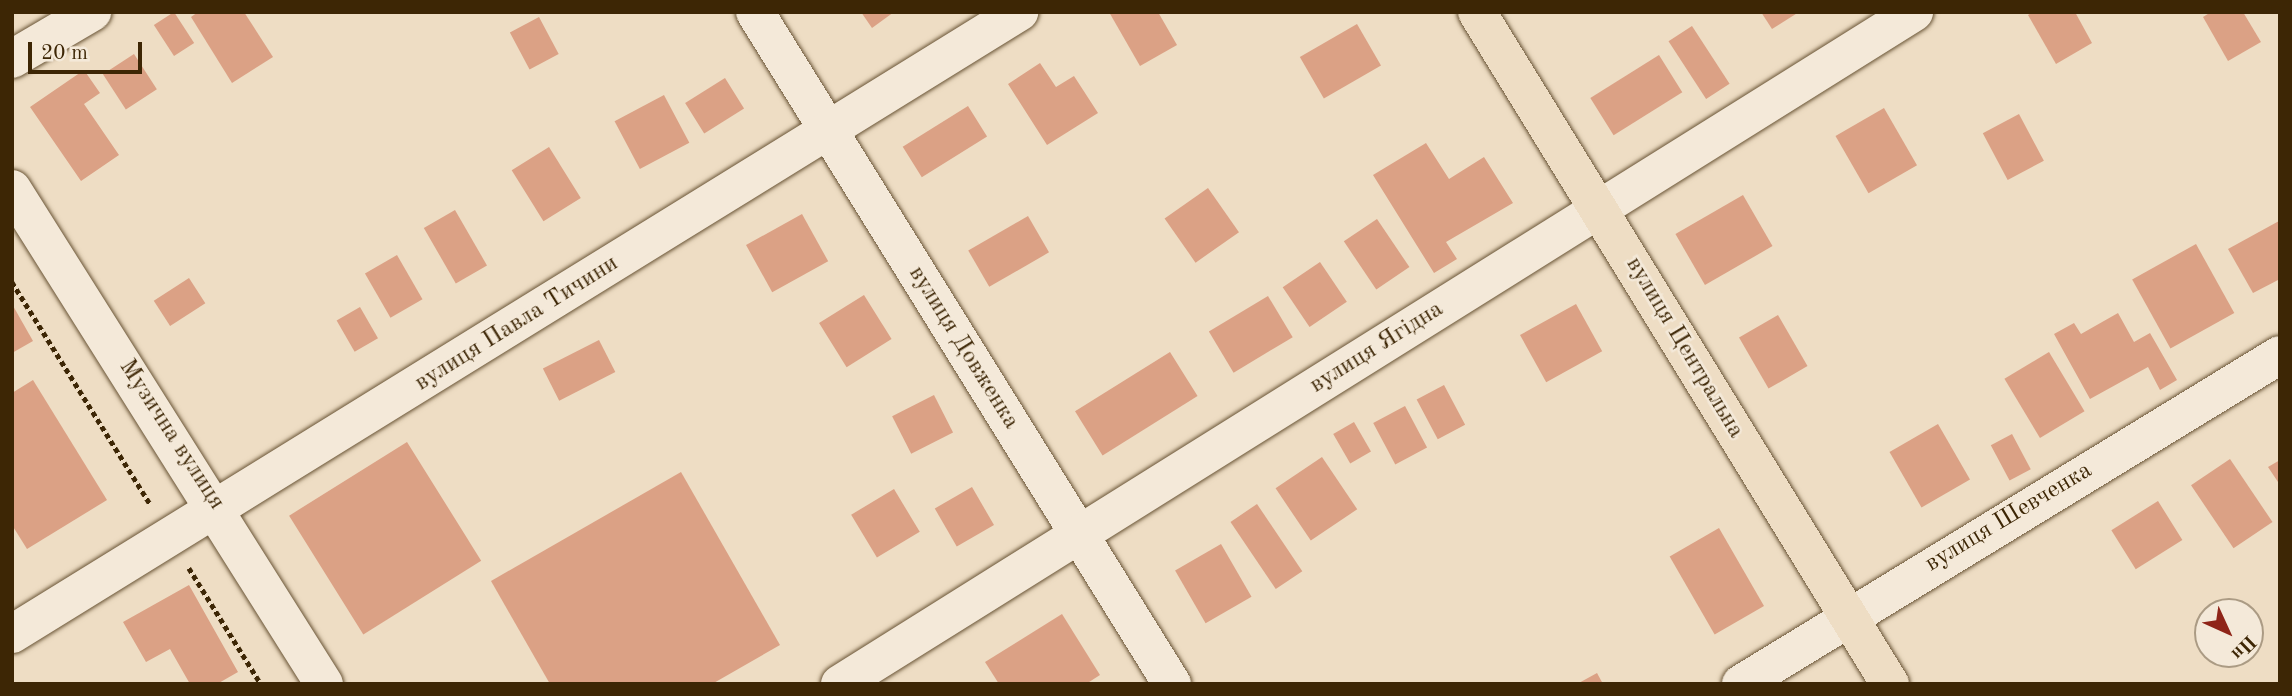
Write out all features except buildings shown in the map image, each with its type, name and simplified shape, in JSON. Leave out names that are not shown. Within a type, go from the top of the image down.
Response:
[{"type":"main road","name":"вулиця Центральна","points":[[1477,12],[1890,684]]},
{"type":"street","points":[[12,60],[92,12]]},
{"type":"street","name":"вулиця Довженка","points":[[755,12],[1172,684]]},
{"type":"street","name":"вулиця Павла Тичини","points":[[12,634],[219,510],[1019,12]]},
{"type":"street","name":"вулиця Ягідна","points":[[840,684],[1914,12]]},
{"type":"street","name":"Музична вулиця","points":[[12,189],[219,510],[324,684]]},
{"type":"street","name":"вулиця Шевченка","points":[[1741,684],[1847,616],[2280,355]]},
{"type":"path","points":[[12,282],[261,684]]}]
